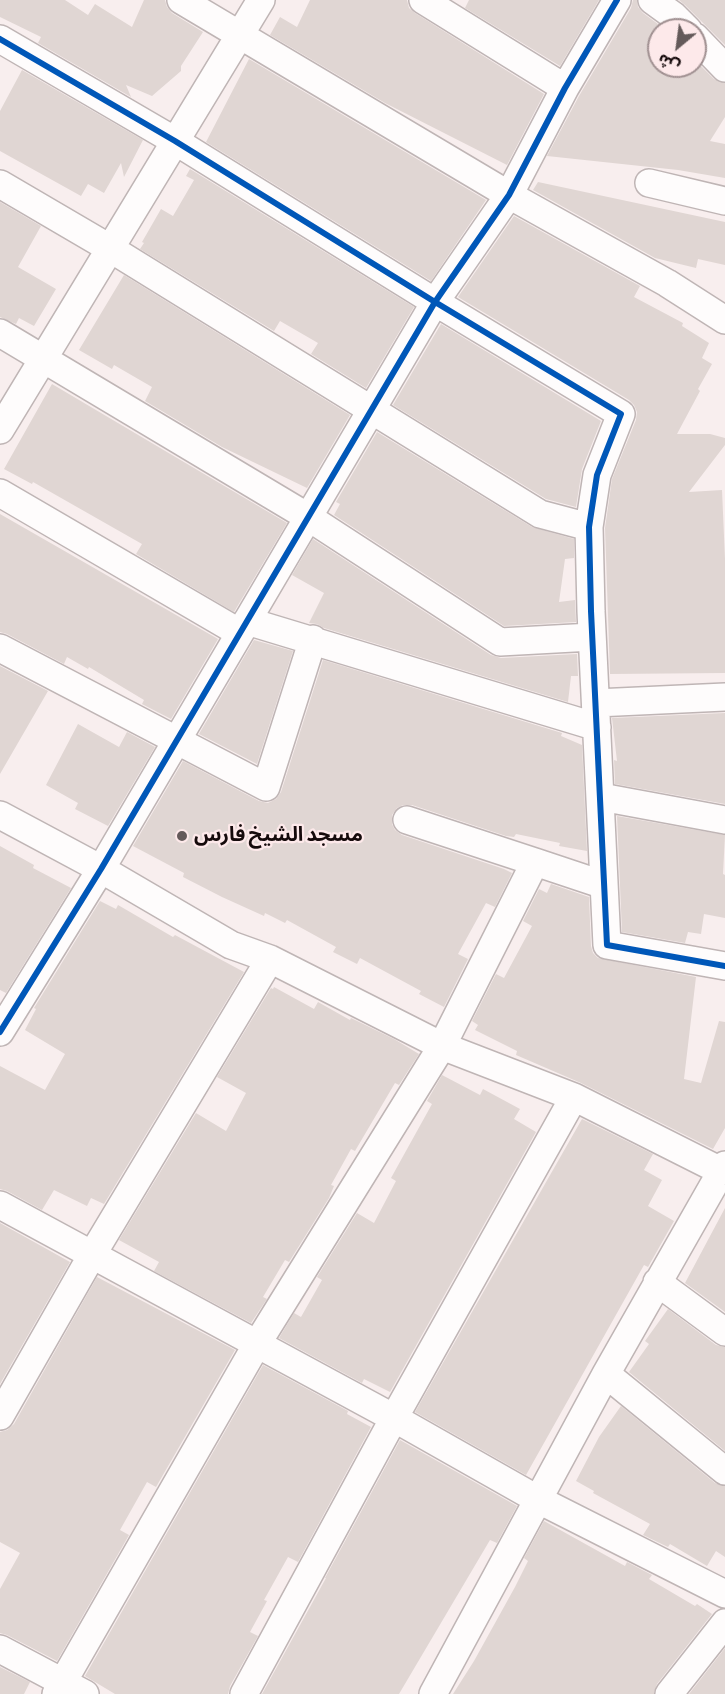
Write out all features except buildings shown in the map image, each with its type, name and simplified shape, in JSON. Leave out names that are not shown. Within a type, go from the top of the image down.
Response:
[{"type":"street","points":[[181,0],[509,195],[667,283],[725,320]]},
{"type":"street","points":[[0,430],[261,0]]},
{"type":"street","points":[[423,0],[566,88]]},
{"type":"street","points":[[3,1020],[101,869],[435,302],[509,195],[566,88],[617,0]]},
{"type":"street","points":[[652,0],[676,18]]},
{"type":"street","points":[[0,39],[175,141],[621,414],[597,476],[589,527],[607,945],[725,966]]},
{"type":"street","points":[[707,49],[725,68]]},
{"type":"street","points":[[649,183],[725,201]]},
{"type":"street","points":[[0,184],[111,249],[540,514],[589,527]]},
{"type":"street","points":[[0,333],[308,517],[500,642],[592,637]]},
{"type":"street","points":[[0,493],[243,627],[314,639],[596,715],[725,697]]},
{"type":"street","points":[[0,648],[266,787],[314,639]]},
{"type":"street","points":[[601,797],[725,820]]},
{"type":"street","points":[[0,815],[101,869],[231,945],[270,959],[442,1046],[574,1097],[723,1168],[537,1499],[433,1694]]},
{"type":"street","points":[[407,820],[604,885]]},
{"type":"street","points":[[0,1649],[68,1690],[257,1344],[442,1046],[535,862]]},
{"type":"street","points":[[0,1416],[92,1255],[270,959]]},
{"type":"street","points":[[244,1694],[394,1418],[574,1097]]},
{"type":"street","points":[[0,1205],[394,1418],[537,1499],[725,1594]]},
{"type":"street","points":[[657,1282],[725,1332]]},
{"type":"street","points":[[606,1374],[725,1472]]},
{"type":"street","points":[[669,1694],[725,1623]]},
{"type":"cycle path","points":[[0,1032],[101,869],[435,302],[509,195],[565,88],[617,0]]},
{"type":"cycle path","points":[[0,39],[175,141],[621,414],[597,475],[589,527],[607,945],[725,966]]},
{"type":"place","name":"مسجد الشيخ فارس","points":[[182,836]]}]
